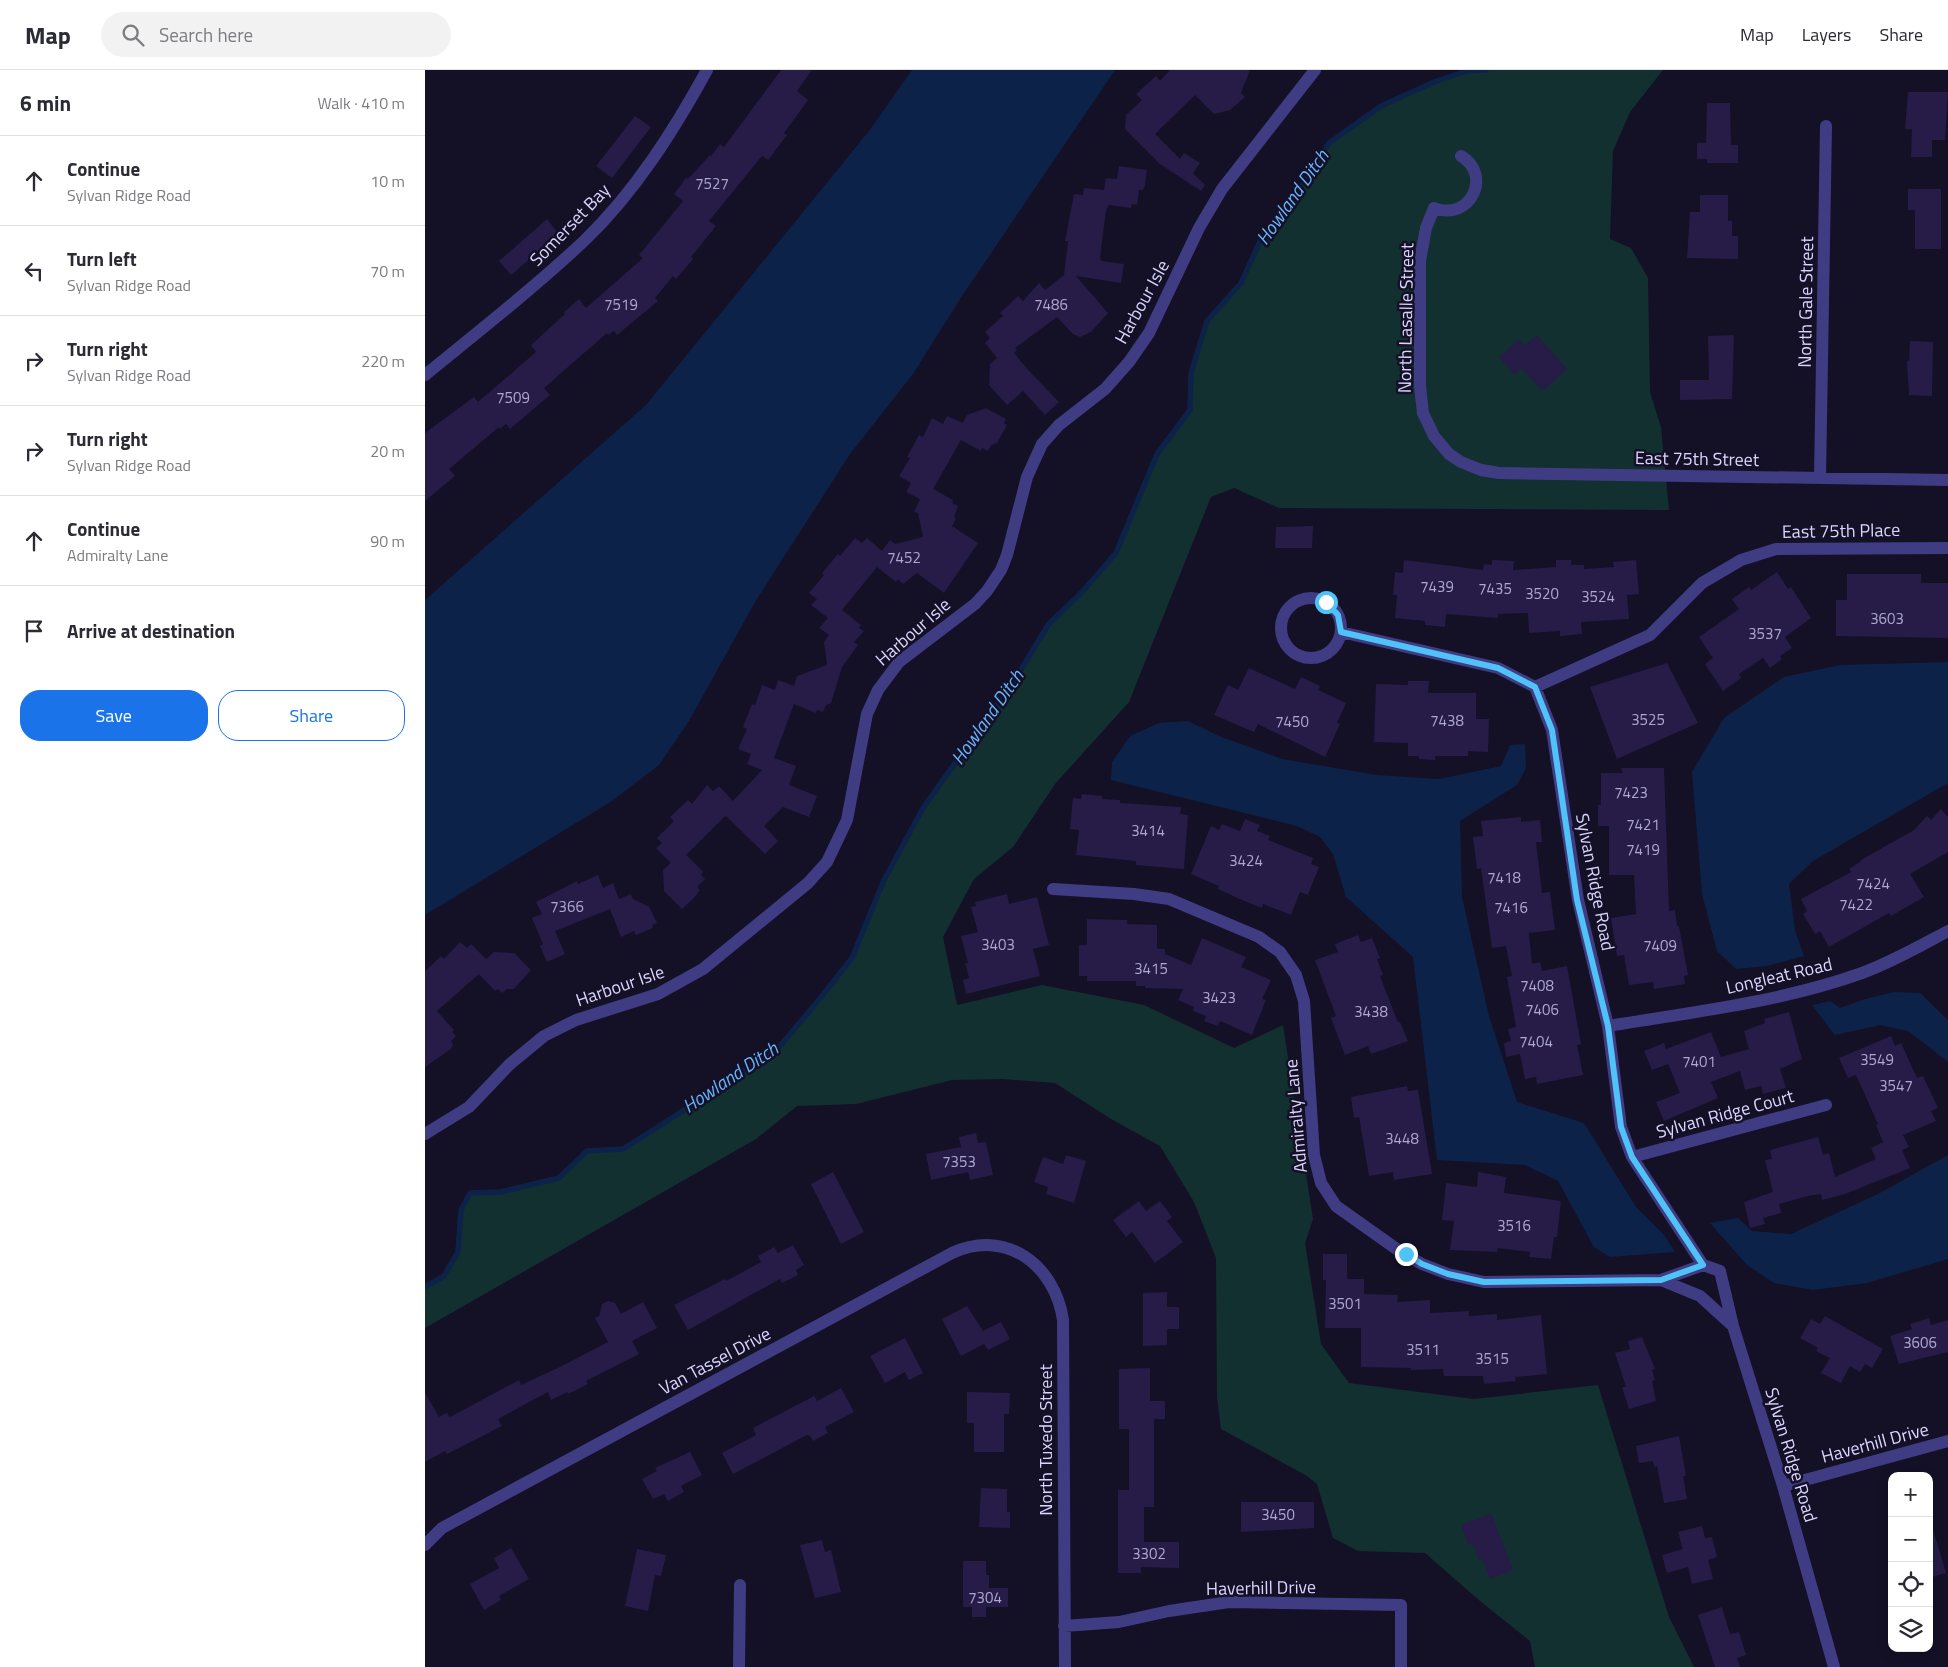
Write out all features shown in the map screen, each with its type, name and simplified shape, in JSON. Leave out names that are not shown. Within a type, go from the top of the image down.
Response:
[{"type":"street","name":"Somerset Bay","points":[[425,375],[539,282],[585,239],[622,197],[665,140],[707,70]]},
{"type":"street","name":"Harbour Isle","points":[[425,1134],[469,1108],[510,1064],[544,1036],[576,1020],[658,994],[689,979],[717,960],[808,883],[821,869],[837,846],[847,820],[867,714],[877,690],[899,662],[975,604],[987,591],[1001,570],[1007,555],[1027,477],[1042,444],[1059,425],[1105,389],[1129,362],[1149,333],[1199,228],[1222,189],[1315,70]]},
{"type":"street","name":"North Gale Street","points":[[1820,478],[1826,126]]},
{"type":"street","name":"North Lasalle Street","points":[[1449,454],[1434,436],[1423,413],[1420,386],[1420,262],[1424,234],[1434,208],[1442,211],[1456,210],[1468,203],[1475,190],[1474,172],[1468,162],[1461,156]]},
{"type":"street","name":"East 75th Street","points":[[1449,454],[1461,462],[1481,470],[1499,474],[1948,480]]},
{"type":"street","name":"East 75th Place","points":[[1535,687],[1650,635],[1702,583],[1741,560],[1776,549],[1948,548]]},
{"type":"street","points":[[1315,598],[1326,602],[1335,610],[1340,621],[1341,632],[1337,643],[1330,652],[1319,657],[1308,658],[1297,654],[1288,647],[1283,637],[1282,625],[1285,614],[1293,605],[1303,600],[1315,598]]},
{"type":"street","points":[[1341,632],[1498,668],[1535,687]]},
{"type":"street","name":"Sylvan Ridge Road","points":[[1535,687],[1552,730],[1577,900],[1608,1026],[1618,1116],[1625,1143],[1632,1157],[1703,1265],[1720,1270],[1733,1326],[1783,1486],[1834,1667]]},
{"type":"street","name":"Admiralty Lane","points":[[1053,890],[1134,894],[1169,900],[1259,937],[1280,952],[1296,975],[1304,1000],[1314,1155],[1321,1183],[1336,1206],[1398,1250],[1422,1264],[1448,1274],[1484,1282],[1661,1280],[1700,1296],[1733,1326]]},
{"type":"street","name":"Longleat Road","points":[[1608,1026],[1760,1001],[1813,989],[1871,969],[1948,931]]},
{"type":"street","name":"Sylvan Ridge Court","points":[[1632,1157],[1826,1105]]},
{"type":"street","name":"Van Tassel Drive","points":[[425,1544],[438,1531],[952,1253],[974,1246],[998,1246]]},
{"type":"street","name":"North Tuxedo Street","points":[[998,1246],[1025,1256],[1043,1270],[1056,1290],[1061,1307],[1063,1320],[1065,1667]]},
{"type":"street","points":[[1661,1280],[1703,1265]]},
{"type":"street","name":"Haverhill Drive","points":[[1783,1486],[1948,1441]]},
{"type":"street","points":[[739,1667],[740,1585]]},
{"type":"street","name":"Haverhill Drive","points":[[1064,1626],[1119,1622],[1169,1611],[1229,1602],[1401,1606],[1401,1667]]},
{"type":"green space","points":[[1663,70],[1630,112],[1613,151],[1610,239],[1631,248],[1648,278],[1650,392],[1661,427],[1669,510],[1279,508],[1234,488],[1211,497],[1129,702],[1055,784],[1013,847],[974,879],[943,937],[957,1005],[1042,985],[1144,1005],[1234,1048],[1283,1025],[1313,1219],[1305,1243],[1321,1344],[1349,1383],[1474,1399],[1598,1385],[1669,1617],[1694,1667],[1535,1667],[1530,1641],[1425,1553],[1358,1551],[1333,1538],[1317,1484],[1307,1476],[1221,1429],[1217,1397],[1216,1258],[1194,1202],[1160,1146],[1111,1119],[1055,1083],[1003,1079],[952,1080],[856,1104],[797,1106],[756,1139],[425,1328],[425,1287],[444,1276],[458,1252],[461,1210],[470,1193],[500,1192],[558,1178],[587,1151],[623,1149],[780,1046],[852,958],[884,880],[923,808],[1017,676],[1048,625],[1083,591],[1116,553],[1157,454],[1190,410],[1191,373],[1207,321],[1241,283],[1262,237],[1292,201],[1329,143],[1381,106],[1434,82],[1467,71]]},
{"type":"water","points":[[912,70],[1115,70],[962,296],[913,374],[850,454],[755,602],[689,721],[659,765],[612,801],[425,915],[425,600],[646,405],[869,131]]},
{"type":"water","points":[[1948,662],[1948,783],[1813,861],[1789,884],[1795,930],[1804,956],[1767,966],[1736,969],[1717,951],[1702,894],[1692,772],[1724,718],[1784,677],[1840,665]]},
{"type":"water","points":[[1188,721],[1219,736],[1282,759],[1377,775],[1439,779],[1501,766],[1510,745],[1525,744],[1526,768],[1517,785],[1460,821],[1462,897],[1489,1016],[1517,1102],[1584,1123],[1636,1207],[1665,1236],[1675,1252],[1610,1257],[1594,1247],[1558,1181],[1525,1165],[1437,1160],[1413,957],[1346,897],[1333,854],[1320,837],[1297,826],[1111,780],[1112,762],[1130,736],[1159,723]]},
{"type":"water","points":[[1894,992],[1920,993],[1948,1020],[1948,1062],[1908,1031],[1880,1025],[1835,1035],[1812,1005],[1830,1001],[1840,1008],[1865,999]]},
{"type":"water","points":[[1948,1155],[1948,1259],[1867,1283],[1813,1290],[1774,1283],[1747,1265],[1710,1223],[1738,1218],[1752,1231],[1791,1234],[1878,1194]]},
{"type":"building","points":[[781,70],[812,70],[797,91],[808,100],[784,133],[787,135],[768,160],[762,156],[709,221],[716,226],[691,257],[693,259],[676,279],[673,276],[655,298],[658,301],[617,335],[614,331],[608,335],[607,333],[544,388],[550,395],[510,429],[506,424],[500,429],[499,427],[449,469],[455,476],[425,501],[425,433],[474,397],[478,402],[536,352],[531,345],[565,314],[564,312],[579,299],[586,308],[643,258],[639,255],[683,201],[674,194],[686,178],[688,179],[711,156],[720,144],[724,147]]},
{"type":"building","points":[[1170,70],[1250,70],[1241,93],[1245,97],[1230,110],[1214,114],[1195,95],[1155,134],[1180,159],[1184,153],[1200,163],[1193,173],[1205,185],[1201,191],[1160,164],[1125,129],[1126,115],[1142,100],[1136,94],[1156,76],[1160,81]]},
{"type":"building","points":[[1908,92],[1948,92],[1945,140],[1932,140],[1932,157],[1911,157],[1912,129],[1905,129]]},
{"type":"building","points":[[1707,103],[1730,103],[1731,145],[1738,145],[1738,163],[1707,163],[1707,159],[1697,159],[1697,143],[1706,143]]},
{"type":"building","points":[[635,116],[651,127],[612,178],[596,166]]},
{"type":"building","points":[[1119,166],[1147,170],[1143,190],[1139,190],[1137,205],[1132,204],[1131,208],[1109,205],[1106,210],[1100,258],[1101,261],[1124,264],[1121,283],[1076,276],[1108,313],[1091,332],[1080,337],[1073,334],[1057,317],[1015,348],[1017,350],[1014,353],[1059,402],[1045,415],[1023,391],[1007,405],[989,385],[990,364],[997,358],[985,343],[990,338],[985,332],[1003,316],[1000,313],[1018,296],[1023,301],[1039,283],[1045,290],[1064,275],[1068,241],[1065,241],[1074,194],[1083,195],[1084,188],[1104,190],[1106,178],[1117,179]]},
{"type":"building","points":[[1908,189],[1941,189],[1941,249],[1915,249],[1915,210],[1908,210]]},
{"type":"building","points":[[1700,195],[1728,195],[1728,221],[1732,221],[1732,236],[1738,236],[1738,259],[1687,258],[1690,212],[1700,212]]},
{"type":"building","points":[[547,219],[559,234],[511,275],[499,261]]},
{"type":"building","points":[[1537,335],[1567,369],[1542,391],[1522,368],[1514,375],[1499,357],[1519,339],[1524,346]]},
{"type":"building","points":[[1734,335],[1732,399],[1680,400],[1680,380],[1709,380],[1708,336]]},
{"type":"building","points":[[1910,341],[1933,342],[1932,396],[1909,395],[1907,361],[1909,361]]},
{"type":"building","points":[[986,408],[1006,419],[1004,423],[1007,425],[997,443],[991,445],[988,451],[982,448],[981,451],[961,440],[933,489],[953,500],[952,503],[958,506],[954,517],[956,518],[952,526],[978,543],[944,593],[917,573],[903,584],[898,579],[896,582],[877,567],[842,610],[861,625],[859,628],[864,631],[854,642],[858,645],[842,667],[831,703],[826,705],[823,712],[817,710],[816,713],[794,704],[774,758],[796,766],[789,785],[817,796],[809,817],[783,807],[764,826],[778,841],[765,854],[726,816],[723,818],[686,855],[703,872],[701,875],[705,879],[697,887],[700,890],[694,898],[682,909],[664,891],[663,870],[671,863],[656,848],[662,843],[657,838],[674,821],[670,817],[688,800],[692,804],[707,785],[713,791],[719,786],[733,801],[762,770],[747,764],[751,754],[738,749],[747,729],[743,727],[752,704],[755,705],[762,685],[775,690],[778,680],[794,686],[797,676],[827,665],[824,642],[829,635],[819,628],[828,618],[811,605],[817,599],[809,593],[824,575],[822,573],[855,538],[862,543],[867,538],[882,551],[890,540],[895,544],[923,537],[918,513],[914,512],[920,499],[906,492],[911,483],[899,476],[910,458],[907,457],[919,435],[923,437],[932,418],[943,424],[947,416],[963,423],[967,415]]},
{"type":"building","points":[[1313,526],[1312,548],[1275,548],[1276,527]]},
{"type":"building","points":[[1404,560],[1483,570],[1484,564],[1492,565],[1492,560],[1514,561],[1513,570],[1556,567],[1556,560],[1571,560],[1571,565],[1584,565],[1584,569],[1614,567],[1613,562],[1636,560],[1639,594],[1627,595],[1629,619],[1581,622],[1582,634],[1560,636],[1560,631],[1529,633],[1528,613],[1498,614],[1498,618],[1446,614],[1445,627],[1425,625],[1425,621],[1395,618],[1397,595],[1393,595],[1395,572],[1403,573]]},
{"type":"building","points":[[1777,572],[1788,589],[1791,587],[1811,618],[1785,637],[1792,648],[1780,656],[1782,659],[1770,668],[1763,658],[1739,674],[1741,678],[1723,691],[1705,664],[1713,658],[1699,637],[1739,609],[1732,599],[1749,587],[1751,590]]},
{"type":"building","points":[[1847,574],[1921,574],[1921,583],[1948,583],[1948,638],[1836,636],[1836,600],[1847,600]]},
{"type":"building","points":[[1667,663],[1698,723],[1617,759],[1590,687]]},
{"type":"building","points":[[1249,668],[1295,689],[1301,677],[1320,686],[1318,690],[1346,703],[1337,723],[1340,724],[1325,757],[1258,724],[1254,732],[1214,715],[1228,685],[1238,690]]},
{"type":"building","points":[[1408,681],[1429,681],[1428,693],[1476,693],[1476,719],[1489,719],[1488,752],[1468,751],[1468,756],[1435,756],[1435,760],[1419,759],[1419,756],[1408,756],[1408,743],[1374,742],[1376,684],[1408,685]]},
{"type":"building","points":[[1621,768],[1664,768],[1669,911],[1675,910],[1677,926],[1679,926],[1688,975],[1684,976],[1685,984],[1654,989],[1653,982],[1629,985],[1624,955],[1617,956],[1611,918],[1636,914],[1634,875],[1609,875],[1609,826],[1598,826],[1598,805],[1601,805],[1601,773],[1623,773]]},
{"type":"building","points":[[1082,794],[1102,796],[1102,799],[1120,800],[1120,803],[1181,807],[1180,814],[1188,815],[1184,869],[1136,865],[1136,861],[1076,855],[1079,830],[1070,829],[1073,798],[1081,799]]},
{"type":"building","points":[[1941,809],[1948,817],[1948,852],[1910,874],[1924,897],[1891,916],[1889,913],[1829,947],[1820,931],[1815,934],[1803,914],[1807,911],[1801,899],[1851,872],[1849,869],[1861,860],[1914,830],[1927,816],[1931,820]]},
{"type":"building","points":[[1521,817],[1521,822],[1540,820],[1542,842],[1536,842],[1542,893],[1550,892],[1555,930],[1529,933],[1532,964],[1540,962],[1542,971],[1567,966],[1581,1044],[1577,1045],[1583,1075],[1537,1084],[1536,1077],[1525,1079],[1520,1054],[1506,1057],[1504,1043],[1511,1041],[1508,1029],[1516,1027],[1507,977],[1512,976],[1506,946],[1492,948],[1481,868],[1477,869],[1473,837],[1483,836],[1481,821]]},
{"type":"building","points":[[1245,819],[1260,825],[1257,831],[1270,836],[1268,840],[1313,858],[1311,864],[1319,867],[1308,895],[1300,892],[1291,915],[1263,904],[1262,908],[1242,900],[1218,889],[1219,886],[1191,874],[1211,826],[1219,830],[1222,824],[1240,831]]},
{"type":"building","points":[[598,875],[603,888],[613,883],[619,899],[631,894],[633,899],[649,907],[657,923],[652,925],[653,928],[636,935],[634,931],[621,937],[610,909],[555,931],[565,954],[547,962],[540,946],[543,944],[532,918],[542,914],[536,902],[577,881],[578,884]]},
{"type":"building","points":[[1007,894],[1009,904],[1037,897],[1049,945],[1033,949],[1040,976],[966,994],[963,980],[969,978],[965,963],[968,963],[961,936],[978,932],[971,907],[976,906],[975,902]]},
{"type":"building","points":[[1087,919],[1127,920],[1127,924],[1157,925],[1157,949],[1165,949],[1165,954],[1191,965],[1202,938],[1246,957],[1241,967],[1271,980],[1262,999],[1266,1000],[1252,1035],[1220,1021],[1218,1026],[1204,1021],[1206,1016],[1193,1011],[1194,1007],[1178,1000],[1183,989],[1145,988],[1145,986],[1136,986],[1136,981],[1087,981],[1087,976],[1079,976],[1079,945],[1087,945]]},
{"type":"building","points":[[1358,935],[1361,942],[1372,938],[1380,958],[1377,959],[1383,975],[1380,976],[1398,1022],[1400,1022],[1408,1041],[1371,1054],[1368,1046],[1345,1055],[1331,1018],[1336,1016],[1315,960],[1338,952],[1335,944]]},
{"type":"building","points":[[460,942],[467,948],[471,944],[486,959],[494,952],[514,953],[531,970],[514,989],[507,989],[502,993],[498,989],[495,991],[479,974],[437,1011],[454,1030],[452,1032],[456,1036],[451,1041],[453,1044],[451,1049],[425,1067],[425,971],[441,956],[444,959]]},
{"type":"building","points":[[1789,1012],[1802,1059],[1780,1069],[1786,1088],[1763,1094],[1761,1086],[1745,1090],[1740,1071],[1711,1082],[1718,1098],[1664,1121],[1656,1102],[1680,1093],[1668,1064],[1652,1070],[1644,1051],[1664,1043],[1666,1049],[1711,1032],[1721,1057],[1749,1049],[1744,1031],[1765,1023],[1764,1019]]},
{"type":"building","points":[[1891,1036],[1895,1046],[1901,1043],[1917,1078],[1923,1076],[1938,1108],[1931,1111],[1936,1121],[1903,1135],[1909,1147],[1902,1150],[1910,1168],[1845,1194],[1822,1200],[1821,1194],[1779,1204],[1781,1213],[1763,1218],[1765,1224],[1750,1228],[1744,1202],[1773,1192],[1765,1160],[1772,1159],[1770,1150],[1818,1137],[1823,1155],[1829,1153],[1835,1177],[1876,1159],[1871,1148],[1883,1142],[1876,1125],[1878,1124],[1856,1075],[1848,1078],[1839,1058]]},
{"type":"building","points":[[1407,1086],[1408,1091],[1418,1090],[1432,1174],[1394,1180],[1393,1172],[1369,1176],[1359,1117],[1354,1118],[1351,1097]]},
{"type":"building","points":[[976,1133],[978,1143],[986,1142],[993,1175],[970,1180],[968,1172],[931,1180],[926,1154],[961,1147],[959,1137]]},
{"type":"building","points":[[1066,1155],[1086,1161],[1074,1203],[1046,1194],[1048,1187],[1034,1182],[1043,1157],[1063,1164]]},
{"type":"building","points":[[833,1172],[864,1232],[841,1244],[811,1184]]},
{"type":"building","points":[[1478,1172],[1506,1177],[1504,1193],[1561,1201],[1557,1237],[1554,1237],[1551,1259],[1529,1257],[1530,1252],[1498,1248],[1497,1252],[1450,1250],[1454,1221],[1442,1220],[1446,1183],[1477,1187]]},
{"type":"building","points":[[1139,1201],[1146,1211],[1160,1201],[1172,1217],[1167,1221],[1183,1242],[1155,1263],[1132,1232],[1126,1237],[1113,1220]]},
{"type":"building","points":[[793,1245],[804,1265],[796,1270],[798,1275],[782,1283],[780,1279],[688,1330],[674,1305],[725,1279],[726,1281],[761,1262],[758,1256],[774,1247],[778,1253]]},
{"type":"building","points":[[1323,1254],[1347,1254],[1347,1279],[1364,1279],[1364,1294],[1398,1295],[1397,1302],[1430,1300],[1430,1313],[1469,1311],[1469,1316],[1497,1314],[1497,1320],[1541,1315],[1547,1374],[1515,1377],[1516,1381],[1484,1384],[1483,1376],[1444,1376],[1443,1369],[1411,1370],[1411,1368],[1361,1367],[1361,1328],[1325,1328],[1326,1280],[1323,1280]]},
{"type":"building","points":[[1167,1292],[1167,1307],[1179,1307],[1179,1329],[1167,1329],[1167,1345],[1143,1346],[1143,1293]]},
{"type":"building","points":[[608,1301],[615,1303],[621,1314],[643,1302],[657,1328],[632,1341],[639,1354],[586,1381],[588,1384],[568,1394],[567,1392],[551,1400],[548,1392],[498,1419],[502,1426],[447,1454],[445,1451],[425,1462],[425,1393],[439,1417],[447,1413],[450,1417],[519,1380],[521,1385],[562,1366],[608,1342],[595,1318],[599,1316],[602,1304]]},
{"type":"building","points":[[967,1306],[983,1331],[1001,1322],[1010,1339],[988,1350],[984,1344],[961,1356],[942,1319]]},
{"type":"building","points":[[1825,1316],[1883,1349],[1872,1368],[1865,1364],[1860,1372],[1850,1366],[1841,1383],[1821,1373],[1830,1358],[1816,1351],[1818,1348],[1800,1338],[1811,1319],[1820,1324]]},
{"type":"building","points":[[1929,1318],[1931,1325],[1948,1320],[1948,1352],[1899,1364],[1890,1336],[1912,1329],[1910,1324]]},
{"type":"building","points":[[1642,1337],[1655,1369],[1652,1370],[1655,1380],[1652,1381],[1656,1401],[1629,1409],[1622,1387],[1626,1387],[1615,1353],[1630,1349],[1628,1341]]},
{"type":"building","points":[[905,1338],[923,1373],[909,1380],[905,1372],[885,1383],[870,1356]]},
{"type":"building","points":[[1150,1368],[1150,1401],[1165,1401],[1165,1419],[1154,1419],[1154,1507],[1144,1507],[1144,1542],[1179,1542],[1179,1568],[1141,1567],[1141,1573],[1118,1573],[1118,1490],[1129,1490],[1129,1429],[1119,1429],[1119,1369]]},
{"type":"building","points":[[841,1388],[854,1412],[825,1427],[828,1433],[813,1441],[807,1435],[733,1474],[722,1453],[756,1435],[753,1428],[814,1396],[817,1401]]},
{"type":"building","points":[[967,1392],[1010,1393],[1009,1414],[1004,1414],[1004,1452],[974,1452],[974,1423],[967,1423]]},
{"type":"building","points":[[1679,1436],[1686,1476],[1683,1476],[1687,1499],[1664,1503],[1657,1466],[1654,1467],[1653,1461],[1639,1463],[1636,1446]]},
{"type":"building","points":[[690,1452],[702,1475],[681,1486],[684,1492],[668,1501],[664,1494],[653,1499],[642,1479],[657,1471],[655,1468]]},
{"type":"building","points":[[981,1488],[1007,1489],[1007,1512],[1010,1512],[1010,1528],[979,1527]]},
{"type":"building","points":[[1241,1502],[1314,1502],[1314,1528],[1241,1532]]},
{"type":"building","points":[[1491,1513],[1513,1570],[1490,1579],[1482,1558],[1479,1560],[1472,1543],[1468,1545],[1461,1525]]},
{"type":"building","points":[[1702,1526],[1705,1538],[1712,1537],[1717,1557],[1708,1560],[1713,1579],[1692,1584],[1688,1567],[1667,1573],[1662,1555],[1683,1549],[1678,1532]]},
{"type":"building","points":[[1933,1529],[1946,1573],[1933,1577]]},
{"type":"building","points":[[822,1540],[825,1552],[831,1550],[841,1592],[815,1598],[800,1545]]},
{"type":"building","points":[[511,1548],[529,1579],[499,1596],[501,1600],[484,1610],[470,1584],[499,1568],[494,1558]]},
{"type":"building","points":[[637,1549],[666,1555],[661,1576],[655,1575],[648,1611],[625,1606]]},
{"type":"building","points":[[963,1561],[986,1561],[986,1575],[989,1575],[989,1588],[1008,1588],[1008,1607],[986,1607],[986,1617],[972,1617],[972,1607],[963,1607]]},
{"type":"building","points":[[1722,1607],[1730,1634],[1739,1632],[1746,1655],[1737,1658],[1740,1667],[1715,1667],[1698,1615]]},
{"type":"waterway","name":"Howland Ditch","points":[[425,1287],[444,1276],[458,1252],[461,1210],[470,1193],[500,1192],[559,1178],[587,1151],[623,1149],[780,1046],[852,958],[884,880],[923,808],[1017,676],[1048,625],[1083,591],[1116,553],[1157,454],[1190,410],[1191,373],[1207,321],[1241,283],[1262,237],[1292,201],[1329,143],[1381,106],[1434,82],[1467,71],[1486,70]]},
{"type":"route","points":[[1326,602],[1338,615],[1341,632],[1498,668],[1535,687],[1552,730],[1577,900],[1608,1026],[1618,1110],[1625,1143],[1632,1157],[1703,1265],[1661,1280],[1484,1282],[1448,1274],[1422,1264],[1406,1254]]}]
